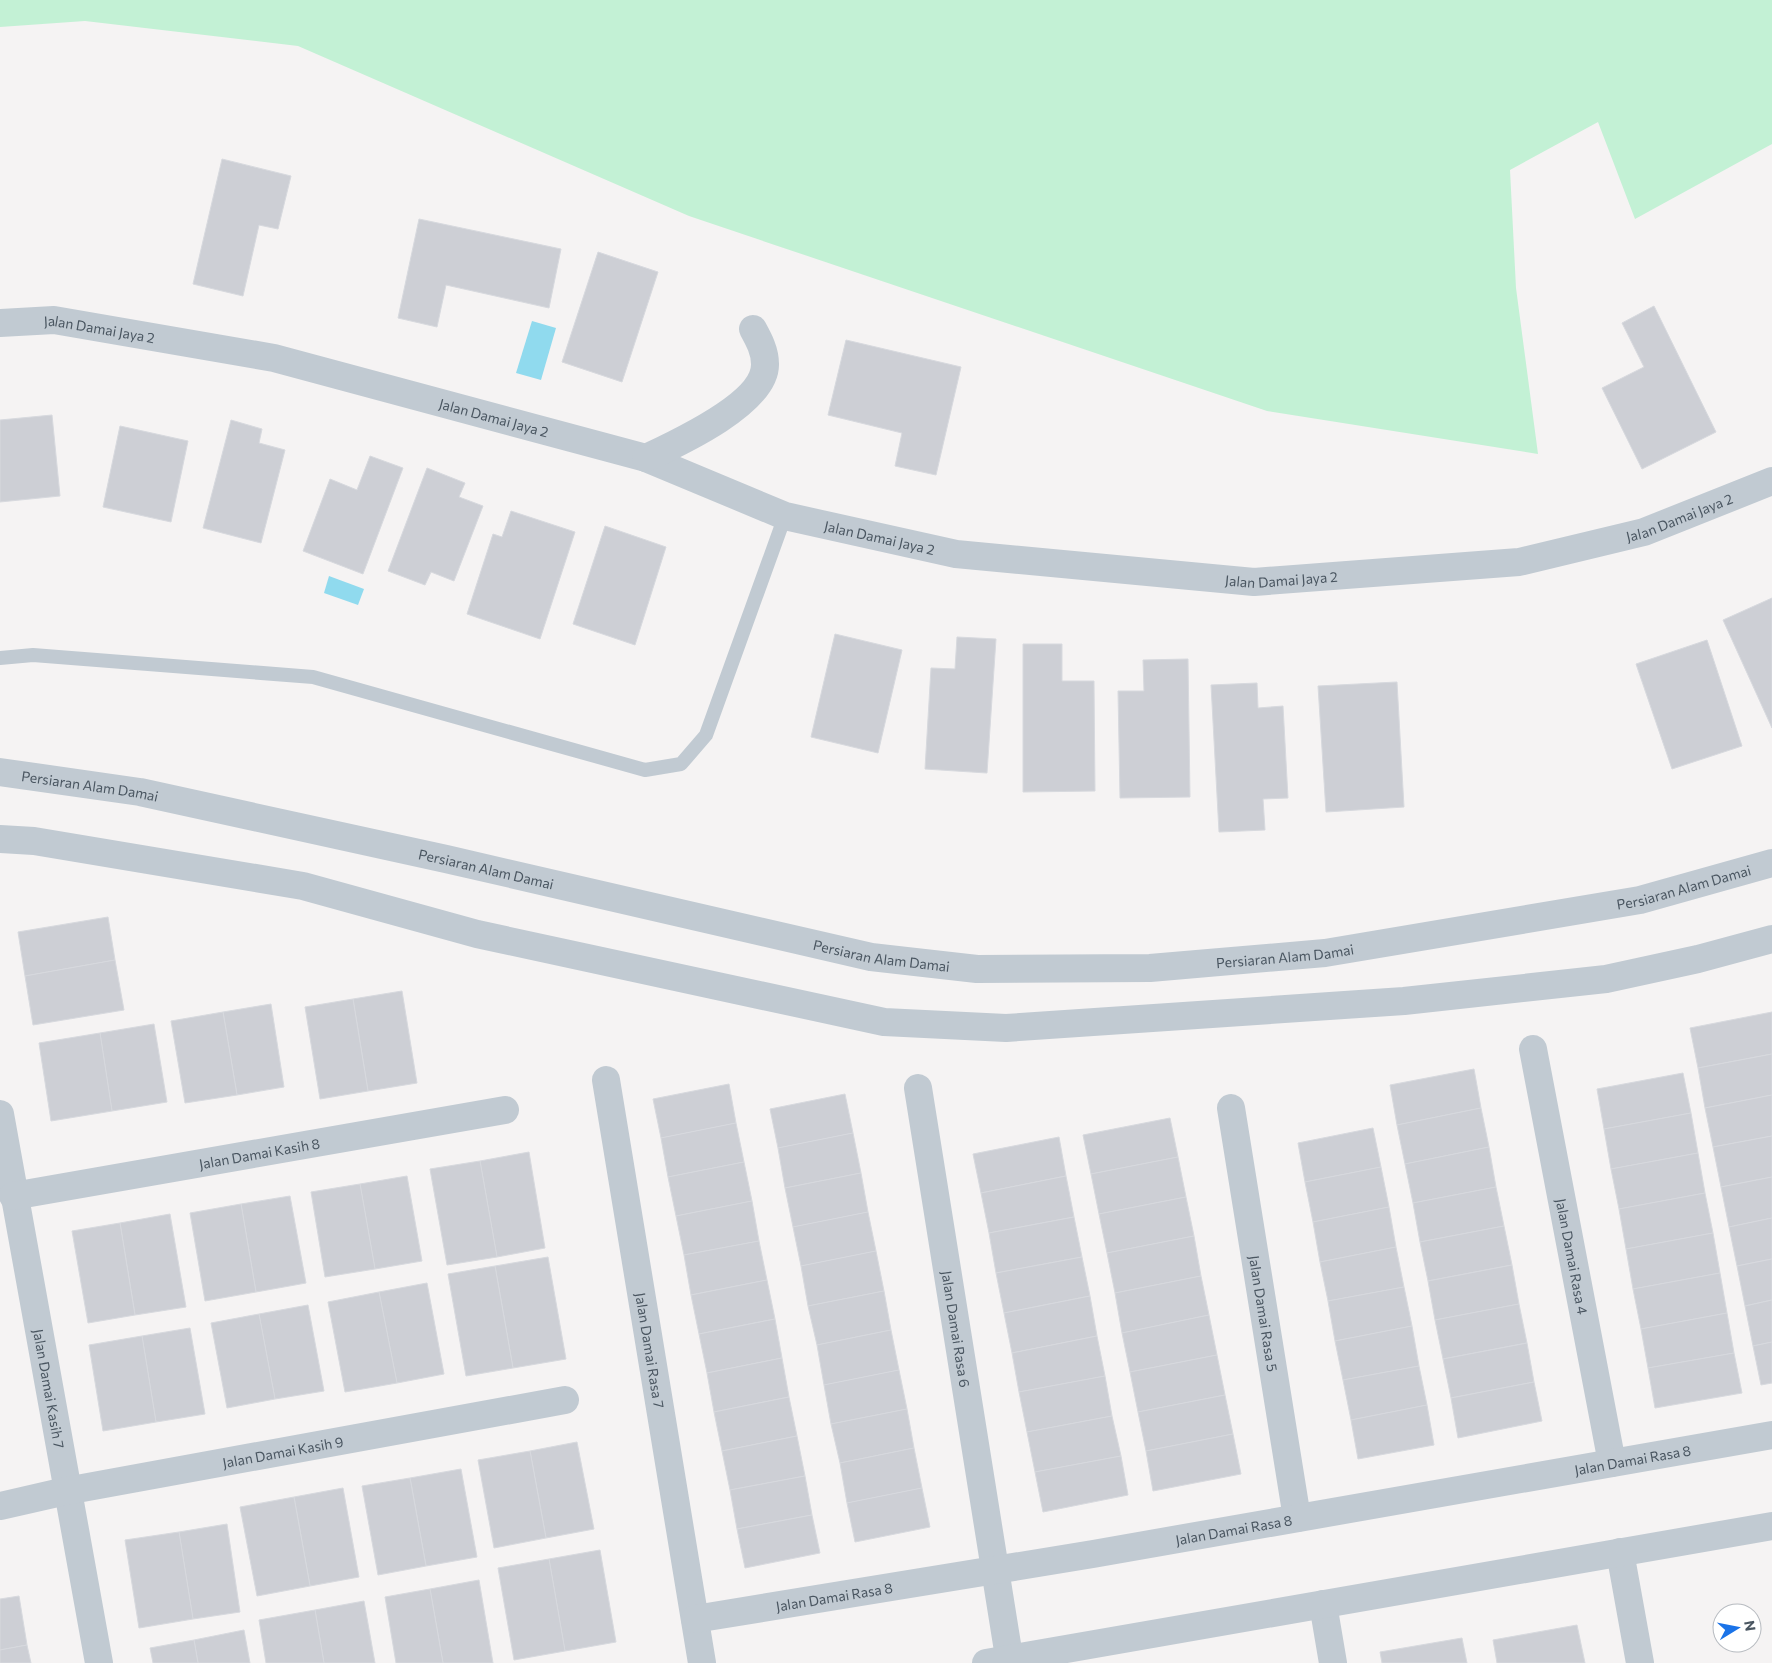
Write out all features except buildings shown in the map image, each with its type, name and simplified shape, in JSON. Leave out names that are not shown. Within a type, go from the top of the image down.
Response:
[{"type":"street","name":"Jalan Damai Jaya 2","points":[[0,323],[54,320],[274,358],[646,458],[728,494],[785,516],[956,554],[1254,582],[1519,562],[1644,532],[1772,481]]},
{"type":"street","points":[[646,458],[700,433],[741,402],[760,382],[766,366],[762,344],[753,329]]},
{"type":"street","name":"Persiaran Alam Damai","points":[[0,772],[140,792],[446,859],[871,957],[977,969],[1150,968],[1325,953],[1640,900],[1772,863]]},
{"type":"street","points":[[0,839],[34,841],[303,886],[477,934],[884,1022],[1006,1028],[1404,1001],[1606,980],[1698,959],[1772,939]]},
{"type":"street","name":"Jalan Damai Rasa 4","points":[[1533,1049],[1612,1463]]},
{"type":"street","name":"Jalan Damai Rasa 7","points":[[606,1080],[702,1663]]},
{"type":"street","name":"Jalan Damai Rasa 6","points":[[918,1088],[994,1570],[1002,1662]]},
{"type":"street","name":"Jalan Damai Rasa 5","points":[[1231,1108],[1297,1518]]},
{"type":"street","name":"Jalan Damai Kasih 8","points":[[14,1196],[506,1110]]},
{"type":"street","name":"Jalan Damai Kasih 7","points":[[0,1114],[66,1491],[99,1663]]},
{"type":"street","name":"Jalan Damai Kasih 9","points":[[0,1506],[66,1491],[565,1400]]},
{"type":"street","name":"Jalan Damai Rasa 8","points":[[695,1619],[994,1570],[1772,1436]]},
{"type":"street","points":[[1002,1662],[1772,1526]]},
{"type":"street","points":[[1620,1552],[1640,1663]]},
{"type":"street","points":[[1323,1604],[1333,1663]]},
{"type":"lane","points":[[0,658],[33,656],[313,677],[645,770],[681,764],[706,735],[785,516]]},
{"type":"green space","points":[[0,0],[1772,0],[1772,144],[1635,219],[1598,122],[1510,170],[1516,288],[1538,454],[1267,411],[689,216],[298,46],[85,21],[0,27]]},
{"type":"water","points":[[532,321],[556,328],[541,380],[516,373]]},
{"type":"water","points":[[329,576],[364,589],[358,605],[324,593]]}]
